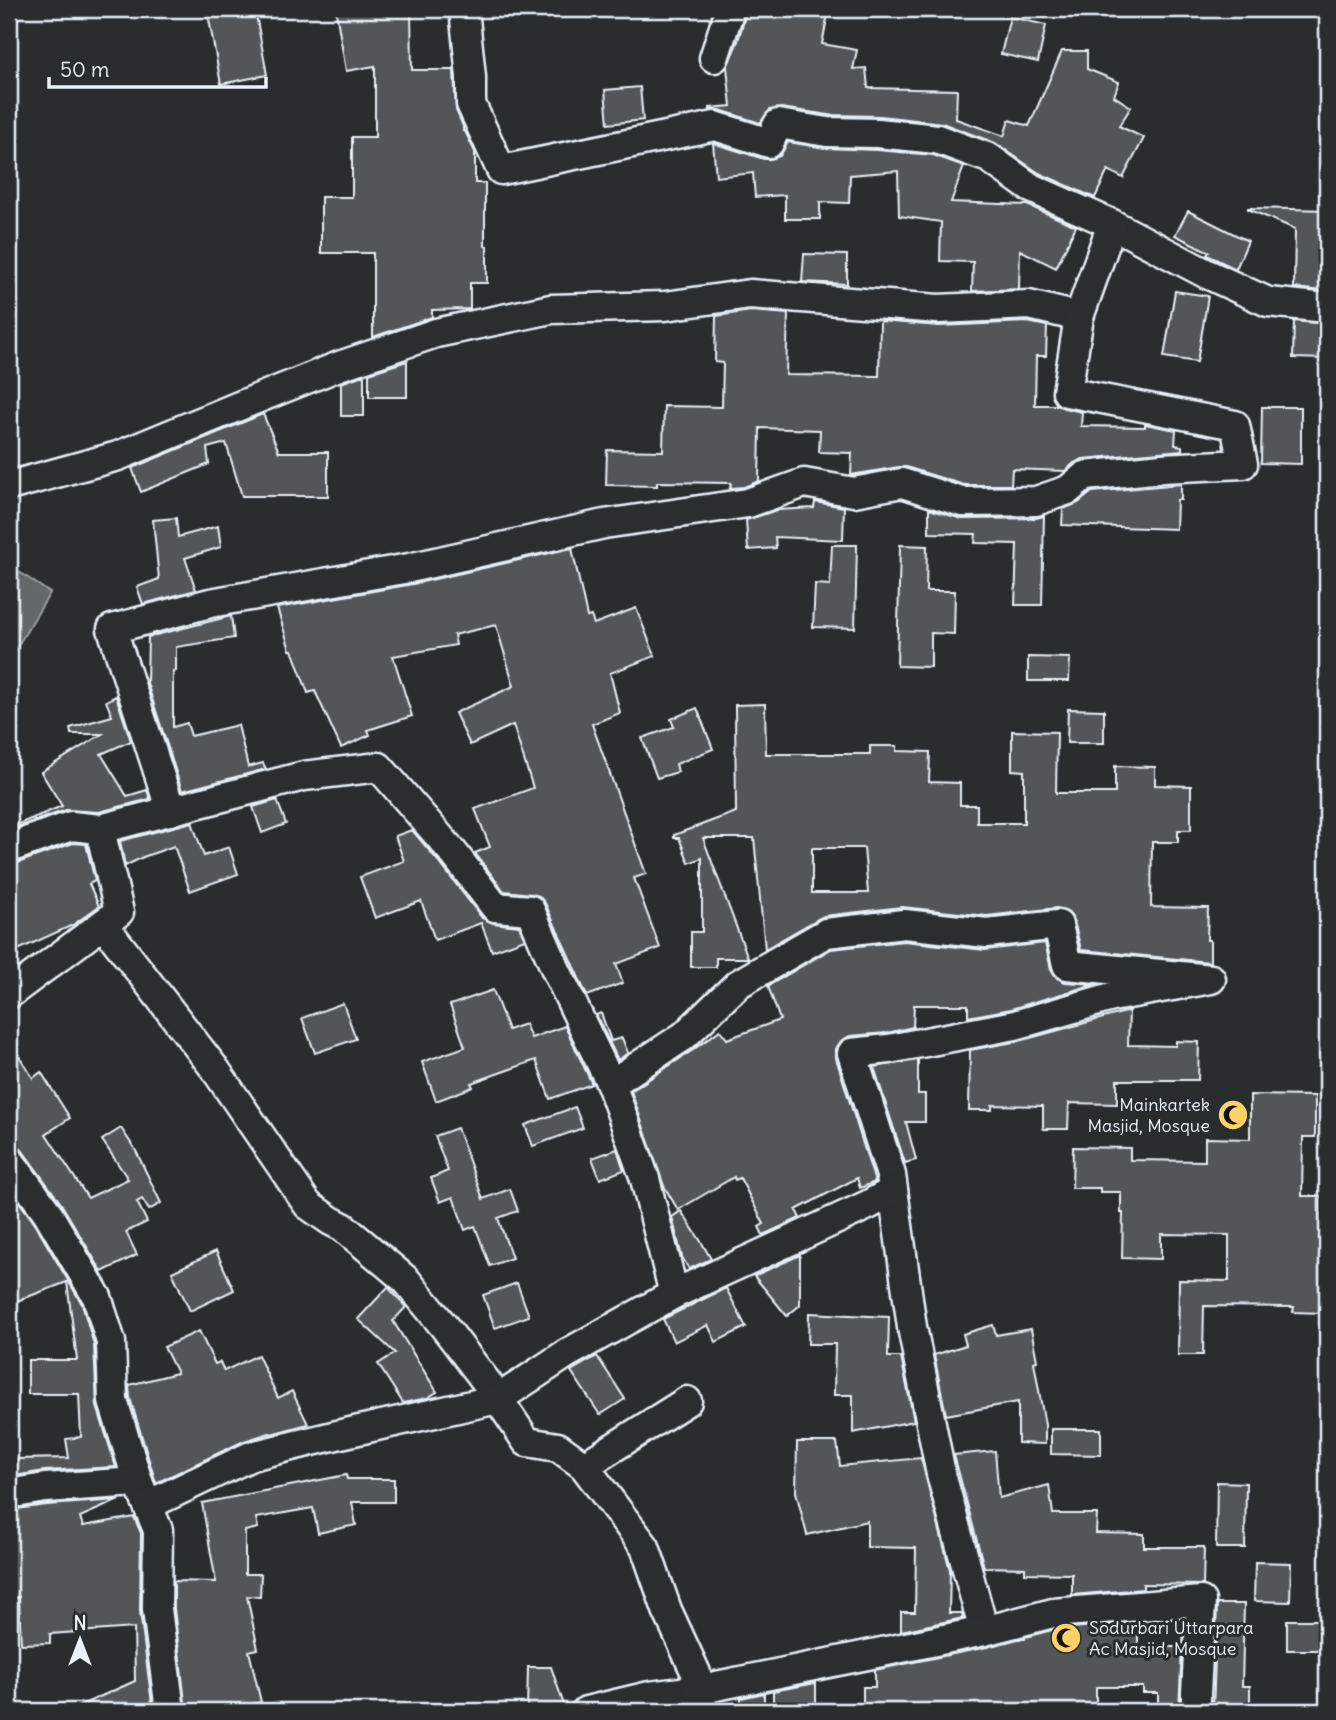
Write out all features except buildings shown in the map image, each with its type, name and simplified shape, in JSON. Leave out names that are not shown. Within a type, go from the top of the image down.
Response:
[{"type":"street","points":[[464,9],[471,104],[501,170],[715,126],[769,143],[779,124],[827,132],[878,133],[937,139],[989,158],[1031,188],[1112,224],[1207,274],[1268,302],[1327,308]]},
{"type":"street","points":[[714,58],[730,9]]},
{"type":"street","points":[[171,811],[111,629],[210,603],[409,568],[604,524],[748,503],[804,483],[854,492],[902,483],[962,502],[1036,501],[1068,490],[1085,476],[1162,468],[1243,464],[1235,425],[1067,392],[1079,317],[1112,224]]},
{"type":"street","points":[[9,486],[118,456],[339,366],[436,333],[551,309],[665,306],[750,294],[938,309],[1029,304],[1079,317]]},
{"type":"street","points":[[9,848],[71,826],[100,829],[304,776],[379,766],[453,851],[495,907],[530,910],[611,1083],[645,1179],[674,1294]]},
{"type":"street","points":[[9,994],[120,912],[100,829]]},
{"type":"street","points":[[103,924],[215,1069],[308,1205],[343,1227],[406,1280],[443,1325],[527,1442],[558,1447],[584,1466],[645,1547],[667,1610],[696,1673],[700,1701]]},
{"type":"street","points":[[611,1083],[684,1036],[738,984],[826,933],[904,924],[987,933],[1058,925],[1067,965],[1211,979],[1112,997],[1015,1025],[889,1049],[852,1053],[891,1175],[912,1327],[941,1474],[984,1631]]},
{"type":"street","points":[[9,1160],[47,1212],[97,1297],[111,1342],[113,1401],[143,1494],[158,1530],[157,1609],[170,1711]]},
{"type":"street","points":[[9,1494],[45,1488],[143,1494],[251,1457],[498,1399],[566,1354],[674,1294],[893,1191]]},
{"type":"street","points":[[584,1466],[687,1401]]},
{"type":"street","points":[[586,1711],[649,1696],[700,1701],[1053,1613],[1200,1601],[1196,1711]]},
{"type":"shaded area","points":[[9,565],[50,593],[9,660]]},
{"type":"place","name":"Mainkartek Masjid, Mosque","points":[[1233,1115]]},
{"type":"place","name":"Sodurbari Uttarpara Ac Masjid, Mosque","points":[[1066,1638]]}]
